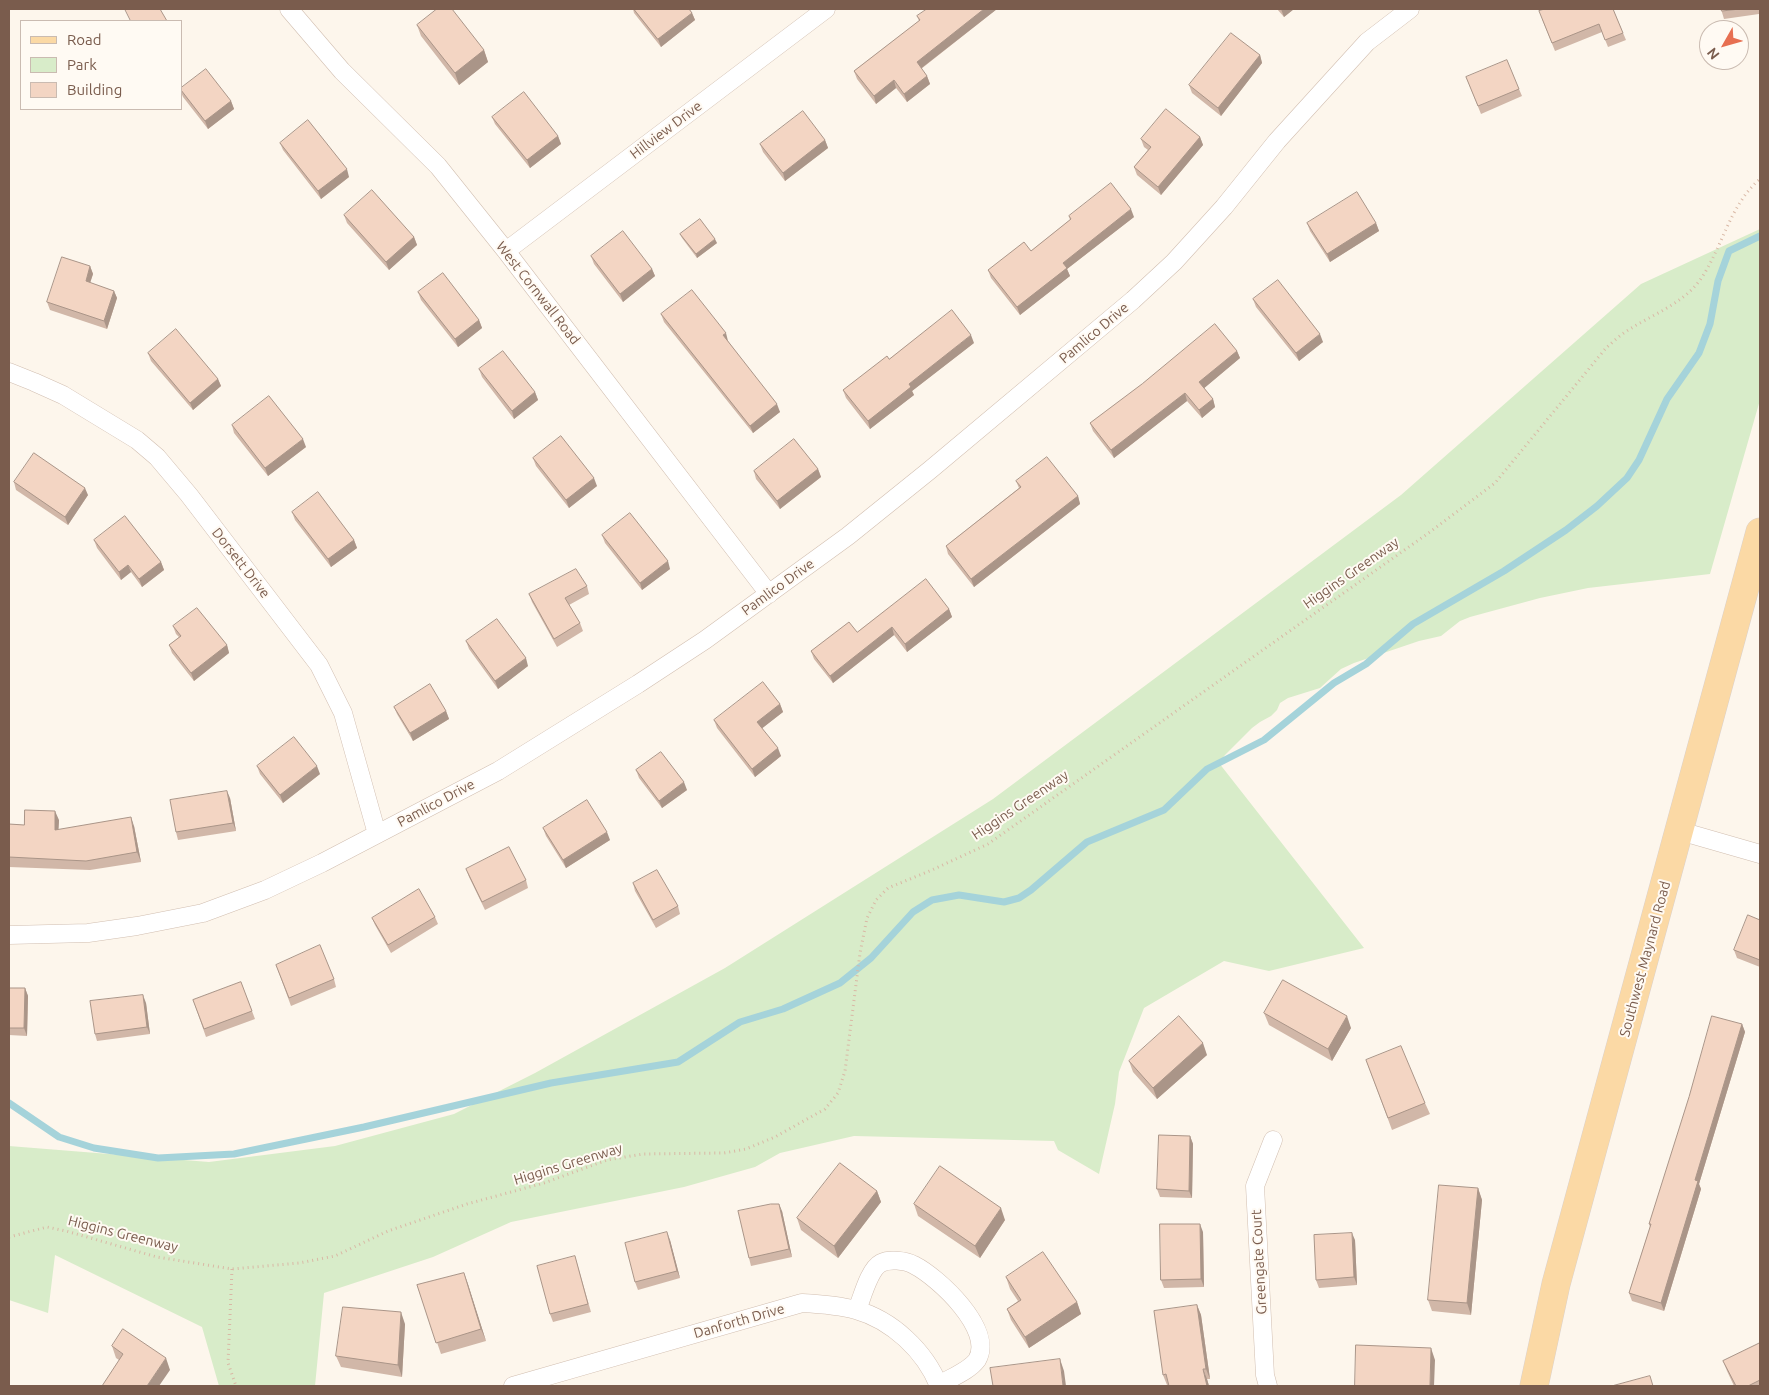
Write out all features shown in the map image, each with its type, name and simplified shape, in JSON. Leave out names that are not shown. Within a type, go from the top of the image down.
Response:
[{"type":"main road","name":"Southwest Maynard Road","points":[[1534,1386],[1556,1284],[1760,532]]},
{"type":"street","name":"West Cornwall Road","points":[[289,9],[342,71],[438,166],[506,251],[769,594]]},
{"type":"street","name":"Hillview Drive","points":[[506,251],[826,9]]},
{"type":"street","name":"Pamlico Drive","points":[[9,934],[88,933],[137,926],[204,913],[265,890],[322,863],[498,771],[705,640],[848,536],[1133,300],[1174,262],[1218,214],[1276,142],[1367,42],[1410,9]]},
{"type":"street","name":"Dorsett Drive","points":[[9,372],[63,395],[137,440],[157,457],[189,495],[319,665],[343,713],[377,834]]},
{"type":"street","points":[[1680,831],[1760,854]]},
{"type":"street","name":"Greengate Court","points":[[1268,1386],[1265,1375],[1255,1186],[1273,1140]]},
{"type":"street","points":[[857,1310],[873,1269],[881,1262],[900,1260],[914,1264],[940,1285],[967,1312],[976,1328],[981,1351],[976,1362],[939,1386]]},
{"type":"street","name":"Danforth Drive","points":[[512,1386],[802,1303],[830,1305],[857,1310],[882,1322],[904,1337],[925,1361],[939,1386]]},
{"type":"path","name":"Higgins Greenway","points":[[9,1236],[47,1227],[157,1257],[232,1269],[299,1263],[335,1256],[388,1230],[467,1204],[544,1183],[607,1160],[643,1154],[724,1153],[746,1149],[768,1140],[825,1109],[838,1093],[846,1071],[854,990],[867,918],[876,900],[888,888],[988,844],[1430,532],[1495,483],[1606,348],[1628,330],[1678,302],[1696,285],[1712,261],[1733,216],[1748,190],[1760,179]]},
{"type":"path","points":[[232,1269],[228,1363],[236,1386]]},
{"type":"green space","points":[[1760,229],[1760,400],[1710,574],[1588,588],[1540,598],[1470,617],[1460,621],[1441,636],[1419,641],[1341,669],[1320,688],[1288,698],[1280,703],[1277,710],[1271,716],[1252,728],[1219,763],[1364,948],[1269,971],[1224,961],[1144,1008],[1119,1072],[1115,1104],[1099,1174],[1058,1150],[1054,1141],[854,1136],[780,1153],[755,1167],[684,1187],[511,1222],[433,1257],[324,1293],[315,1386],[219,1386],[202,1327],[55,1255],[48,1313],[9,1300],[9,1146],[209,1162],[335,1146],[454,1114],[535,1073],[725,968],[993,799],[1401,495],[1641,284]]},
{"type":"building","points":[[125,9],[160,9],[166,20],[130,20]]},
{"type":"building","points":[[437,9],[452,9],[484,50],[455,73],[417,25]]},
{"type":"building","points":[[634,9],[689,9],[692,13],[658,39]]},
{"type":"building","points":[[927,9],[984,9],[917,62],[927,76],[904,94],[894,80],[874,96],[854,71],[920,20],[917,16]]},
{"type":"building","points":[[1545,9],[1613,9],[1623,33],[1605,40],[1599,24],[1552,43],[1539,11]]},
{"type":"building","points":[[1721,9],[1740,9],[1722,11]]},
{"type":"building","points":[[1231,33],[1260,55],[1218,108],[1189,85]]},
{"type":"building","points":[[1507,60],[1519,89],[1478,106],[1466,77]]},
{"type":"building","points":[[206,69],[231,101],[205,121],[182,91],[182,87]]},
{"type":"building","points":[[524,92],[558,136],[527,160],[492,117]]},
{"type":"building","points":[[1166,109],[1200,137],[1158,187],[1134,167],[1151,147],[1141,139]]},
{"type":"building","points":[[803,111],[825,140],[783,173],[760,144]]},
{"type":"building","points":[[308,120],[347,169],[318,191],[280,143]]},
{"type":"building","points":[[1111,183],[1131,209],[1063,263],[1067,268],[1017,307],[988,270],[1024,242],[1031,251],[1071,219],[1069,216]]},
{"type":"building","points":[[372,190],[414,237],[386,262],[344,215]]},
{"type":"building","points":[[1357,192],[1376,223],[1327,254],[1307,223]]},
{"type":"building","points":[[700,219],[715,239],[696,254],[680,234]]},
{"type":"building","points":[[623,231],[652,269],[620,294],[591,256]]},
{"type":"building","points":[[62,257],[90,266],[86,281],[114,291],[104,321],[47,302]]},
{"type":"building","points":[[443,273],[479,320],[455,339],[418,292]]},
{"type":"building","points":[[1278,280],[1320,334],[1296,353],[1253,299]]},
{"type":"building","points":[[692,290],[726,333],[723,335],[777,404],[750,426],[661,314]]},
{"type":"building","points":[[952,310],[971,335],[909,384],[911,387],[868,421],[843,390],[887,356],[889,359]]},
{"type":"building","points":[[1215,324],[1237,351],[1199,382],[1213,399],[1199,410],[1185,393],[1111,450],[1090,423],[1142,384]]},
{"type":"building","points":[[176,329],[218,379],[190,403],[148,353]]},
{"type":"building","points":[[503,351],[535,392],[512,411],[479,369]]},
{"type":"building","points":[[269,396],[303,439],[265,468],[232,425]]},
{"type":"building","points":[[561,436],[594,478],[566,500],[533,458]]},
{"type":"building","points":[[794,439],[818,469],[777,501],[754,471]]},
{"type":"building","points":[[34,453],[85,488],[65,517],[14,482]]},
{"type":"building","points":[[1047,457],[1078,496],[971,579],[946,546],[1021,487],[1016,481]]},
{"type":"building","points":[[318,492],[354,540],[328,559],[292,512]]},
{"type":"building","points":[[630,513],[668,561],[640,583],[602,535]]},
{"type":"building","points":[[125,516],[161,562],[139,579],[128,565],[119,572],[94,540]]},
{"type":"building","points":[[576,569],[587,586],[565,598],[580,623],[554,639],[529,594]]},
{"type":"building","points":[[926,579],[949,609],[905,644],[892,627],[830,676],[811,651],[849,622],[857,632]]},
{"type":"building","points":[[197,608],[227,645],[191,673],[169,645],[181,636],[173,626]]},
{"type":"building","points":[[497,619],[526,658],[495,681],[466,641]]},
{"type":"building","points":[[763,682],[780,704],[757,722],[778,748],[752,769],[714,720]]},
{"type":"building","points":[[430,684],[446,711],[410,733],[394,707]]},
{"type":"building","points":[[294,737],[317,766],[280,795],[257,766]]},
{"type":"building","points":[[661,752],[684,782],[659,801],[636,770]]},
{"type":"building","points":[[227,791],[233,823],[176,832],[170,800]]},
{"type":"building","points":[[587,800],[607,832],[563,860],[543,828]]},
{"type":"building","points":[[25,810],[55,811],[55,830],[131,817],[137,852],[86,861],[9,857],[9,824],[24,825]]},
{"type":"building","points":[[509,847],[526,880],[482,902],[466,869]]},
{"type":"building","points":[[657,870],[678,906],[653,920],[633,883]]},
{"type":"building","points":[[419,889],[435,917],[388,945],[372,918]]},
{"type":"building","points":[[1748,915],[1760,920],[1760,960],[1734,950]]},
{"type":"building","points":[[320,945],[334,979],[289,998],[276,965]]},
{"type":"building","points":[[1283,980],[1347,1016],[1328,1049],[1264,1013]]},
{"type":"building","points":[[241,982],[252,1011],[204,1029],[193,1000]]},
{"type":"building","points":[[9,988],[25,988],[24,1028],[9,1028]]},
{"type":"building","points":[[143,995],[147,1027],[95,1034],[90,1001]]},
{"type":"building","points":[[1179,1016],[1203,1043],[1153,1088],[1129,1061]]},
{"type":"building","points":[[1712,1016],[1742,1024],[1695,1180],[1698,1181],[1661,1303],[1629,1293]]},
{"type":"building","points":[[1401,1046],[1425,1103],[1388,1118],[1366,1060]]},
{"type":"building","points":[[1159,1135],[1190,1136],[1189,1191],[1157,1189]]},
{"type":"building","points":[[840,1163],[877,1191],[834,1246],[797,1218]]},
{"type":"building","points":[[940,1166],[1001,1208],[975,1246],[914,1204]]},
{"type":"building","points":[[1439,1185],[1478,1188],[1467,1303],[1428,1300]]},
{"type":"building","points":[[779,1204],[789,1249],[749,1258],[738,1211]]},
{"type":"building","points":[[1160,1224],[1200,1224],[1201,1279],[1161,1280]]},
{"type":"building","points":[[667,1232],[677,1271],[635,1282],[625,1243]]},
{"type":"building","points":[[1352,1233],[1354,1277],[1316,1280],[1314,1235]]},
{"type":"building","points":[[1043,1252],[1077,1302],[1025,1337],[1007,1309],[1021,1300],[1006,1277]]},
{"type":"building","points":[[575,1256],[588,1304],[550,1314],[537,1266]]},
{"type":"building","points":[[464,1273],[481,1329],[436,1343],[417,1285]]},
{"type":"building","points":[[1197,1305],[1206,1369],[1203,1369],[1207,1386],[1169,1386],[1166,1374],[1163,1375],[1154,1311]]},
{"type":"building","points":[[343,1307],[401,1312],[398,1365],[336,1356]]},
{"type":"building","points":[[123,1329],[166,1358],[147,1386],[102,1386],[123,1354],[112,1346]]},
{"type":"building","points":[[1760,1343],[1760,1380],[1748,1386],[1736,1386],[1723,1361]]},
{"type":"building","points":[[1356,1345],[1431,1348],[1430,1386],[1355,1386]]},
{"type":"building","points":[[1060,1359],[1063,1386],[993,1386],[990,1368]]},
{"type":"building","points":[[1650,1376],[1653,1386],[1612,1386]]},
{"type":"waterway","points":[[9,1103],[59,1137],[94,1148],[158,1158],[234,1154],[364,1127],[551,1083],[678,1062],[740,1022],[783,1009],[840,983],[871,958],[913,912],[932,900],[959,895],[1004,902],[1019,898],[1087,842],[1164,810],[1207,769],[1264,740],[1334,683],[1366,664],[1413,624],[1504,571],[1566,530],[1597,506],[1627,478],[1639,460],[1667,399],[1699,353],[1710,324],[1718,281],[1729,251],[1760,236]]}]
